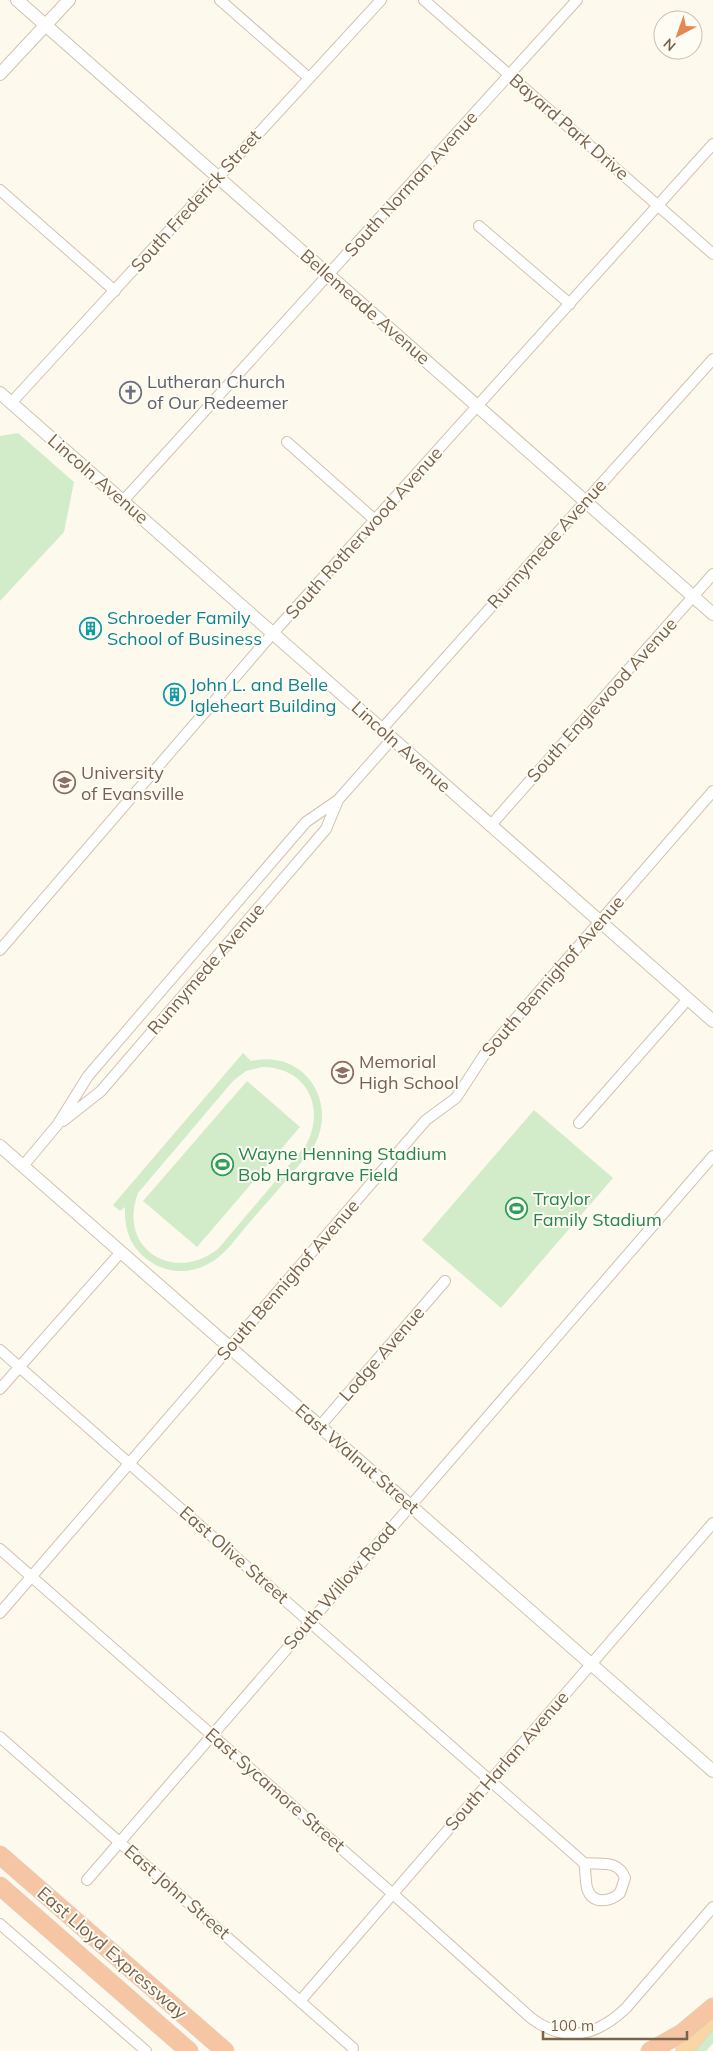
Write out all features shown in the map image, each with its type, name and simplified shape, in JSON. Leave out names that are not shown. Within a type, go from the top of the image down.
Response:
[{"type":"highway","name":"East Lloyd Expressway","points":[[0,1855],[225,2051]]},
{"type":"highway","name":"East Lloyd Expressway","points":[[0,1886],[189,2051]]},
{"type":"highway","points":[[650,2051],[682,2033],[713,2007]]},
{"type":"highway","points":[[684,2051],[713,2017]]},
{"type":"street","name":"Bellemeade Avenue","points":[[17,0],[713,614]]},
{"type":"street","points":[[0,74],[69,0]]},
{"type":"street","points":[[220,0],[309,78]]},
{"type":"street","name":"South Frederick Street","points":[[11,403],[381,0]]},
{"type":"street","name":"Bayard Park Drive","points":[[424,0],[713,254]]},
{"type":"street","name":"South Norman Avenue","points":[[123,501],[577,0]]},
{"type":"street","name":"South Rotherwood Avenue","points":[[0,950],[273,633],[713,144]]},
{"type":"street","points":[[0,190],[115,290]]},
{"type":"street","points":[[480,226],[570,304]]},
{"type":"street","name":"Runnymede Avenue","points":[[381,730],[713,358]]},
{"type":"street","name":"Lincoln Avenue","points":[[0,393],[490,826],[688,999],[711,1016]]},
{"type":"street","points":[[287,442],[375,520]]},
{"type":"street","name":"South Englewood Avenue","points":[[490,826],[713,574]]},
{"type":"street","name":"Runnymede Avenue","points":[[23,1166],[58,1124],[88,1076],[293,837],[306,822],[338,800],[392,739]]},
{"type":"street","name":"South Bennighof Avenue","points":[[0,1612],[426,1120],[456,1098],[484,1055],[599,920],[713,791]]},
{"type":"street","name":"Runnymede Avenue","points":[[58,1124],[101,1091],[326,829],[338,800]]},
{"type":"street","points":[[580,1123],[688,999]]},
{"type":"street","name":"East Walnut Street","points":[[0,1146],[713,1771]]},
{"type":"street","name":"South Willow Road","points":[[87,1880],[713,1156]]},
{"type":"street","points":[[0,1389],[121,1252]]},
{"type":"street","name":"Lodge Avenue","points":[[320,1426],[444,1281]]},
{"type":"street","name":"East Olive Street","points":[[0,1350],[584,1863]]},
{"type":"street","name":"South Harlan Avenue","points":[[301,2000],[713,1522]]},
{"type":"street","name":"East Sycamore Street","points":[[0,1549],[532,2018],[550,2030],[573,2034],[595,2030],[612,2021],[626,2008],[713,1907]]},
{"type":"street","name":"East John Street","points":[[0,1737],[301,2000],[353,2048]]},
{"type":"street","points":[[584,1863],[606,1863],[620,1870],[625,1878],[620,1893],[607,1901],[595,1898],[587,1888],[584,1863]]},
{"type":"street","points":[[0,1924],[146,2051]]},
{"type":"green space","points":[[18,433],[74,482],[64,532],[0,601],[0,436]]},
{"type":"green space","points":[[243,1053],[251,1061],[271,1060],[288,1064],[302,1072],[313,1084],[320,1099],[322,1116],[319,1133],[311,1151],[229,1247],[212,1262],[199,1268],[185,1271],[157,1266],[138,1251],[130,1238],[126,1223],[125,1207],[120,1211],[113,1205]],"holes":[[[262,1067],[278,1069],[291,1074],[301,1082],[313,1104],[312,1131],[306,1145],[218,1249],[201,1259],[184,1263],[167,1261],[153,1255],[142,1244],[135,1230],[134,1213],[138,1193],[233,1081],[246,1071]]]},
{"type":"green space","name":"Wayne Henning Stadium Bob Hargrave Field","points":[[247,1081],[300,1127],[197,1247],[143,1201]]},
{"type":"green space","name":"Traylor Family Stadium","points":[[534,1110],[613,1178],[501,1308],[422,1240]]},
{"type":"green space","points":[[713,2030],[713,2043],[706,2051],[694,2051]]},
{"type":"place","name":"Lutheran Church of Our Redeemer","points":[[131,392]]},
{"type":"place","name":"Schroeder Family School of Business","points":[[91,628]]},
{"type":"place","name":"John L. and Belle Igleheart Building","points":[[174,695]]},
{"type":"place","name":"University of Evansville","points":[[65,783]]},
{"type":"place","name":"Memorial High School","points":[[343,1072]]},
{"type":"place","name":"Wayne Henning Stadium Bob Hargrave Field","points":[[222,1164]]},
{"type":"place","name":"Traylor Family Stadium","points":[[517,1209]]}]
